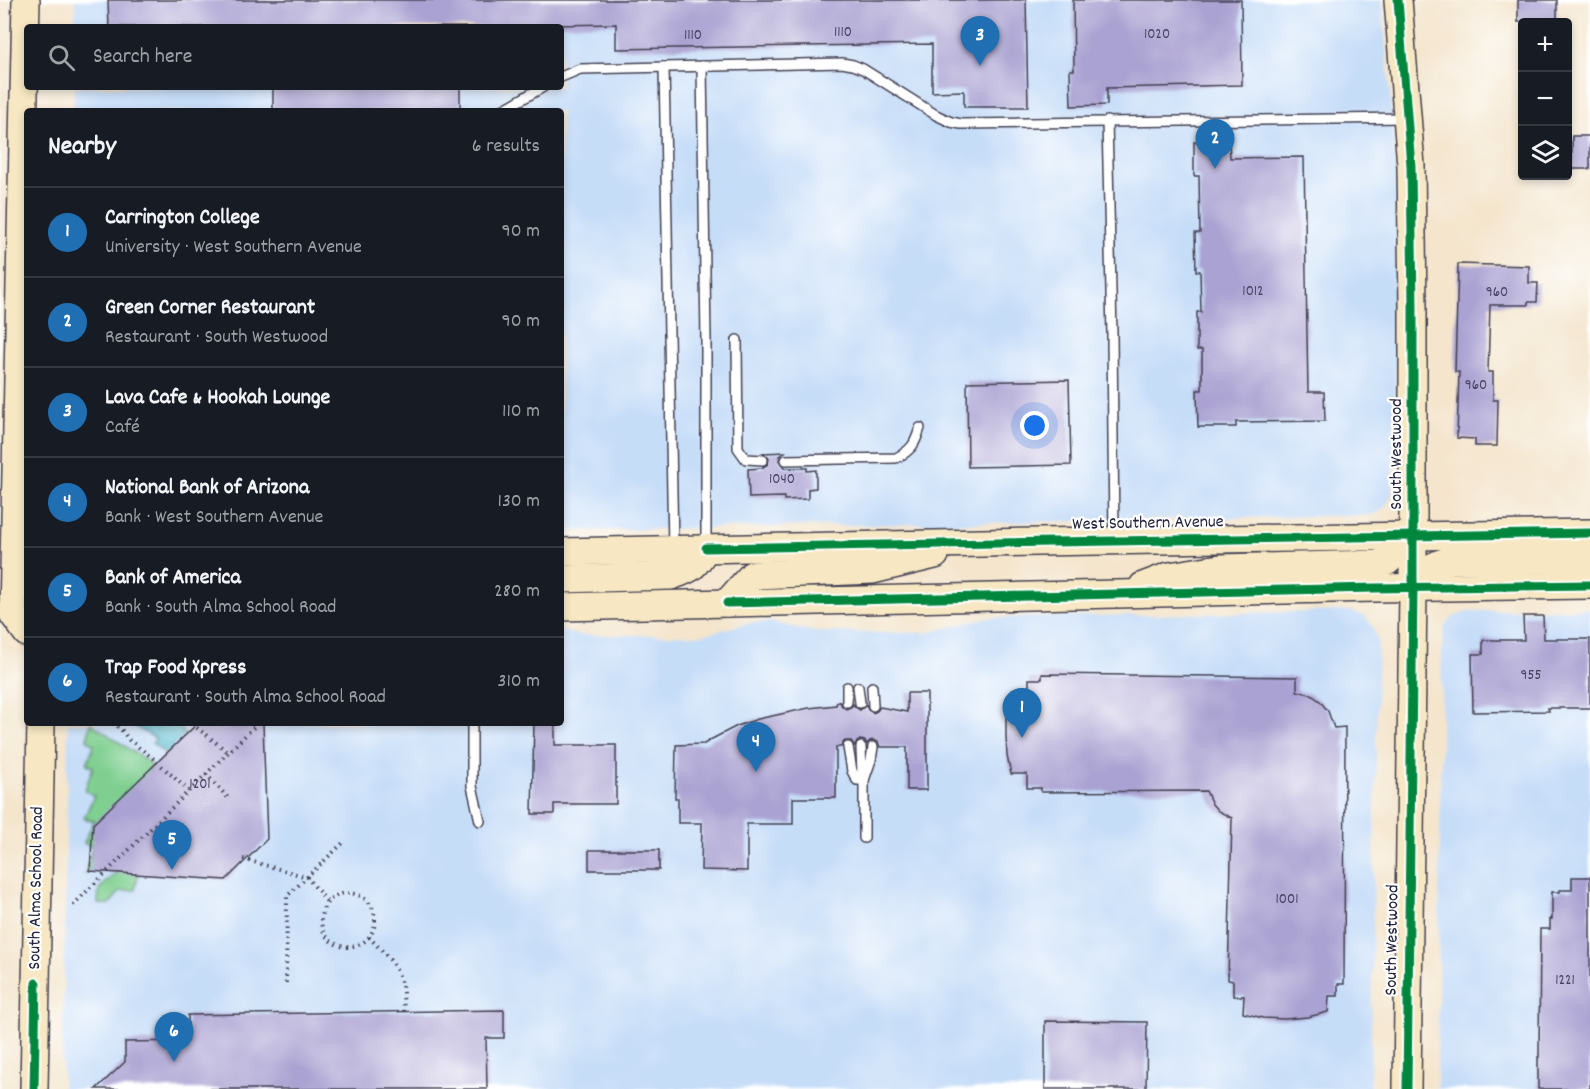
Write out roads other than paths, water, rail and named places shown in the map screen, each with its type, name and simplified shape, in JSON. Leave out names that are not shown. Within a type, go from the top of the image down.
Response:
[{"type":"main road","points":[[25,24],[26,0]]},
{"type":"main road","name":"South Westwood","points":[[1398,0],[1411,166],[1413,306],[1413,588],[1407,1089]]},
{"type":"main road","points":[[13,621],[24,90]]},
{"type":"main road","name":"West Southern Avenue","points":[[564,552],[1590,532]]},
{"type":"main road","points":[[1130,594],[1146,584],[1169,576],[1220,567],[1377,564],[1388,561],[1412,536]]},
{"type":"main road","points":[[727,603],[752,575],[873,570],[982,543]]},
{"type":"main road","points":[[564,579],[671,576],[697,564],[706,548]]},
{"type":"main road","points":[[1413,588],[1425,571],[1440,562],[1590,559]]},
{"type":"main road","points":[[564,607],[1590,585]]},
{"type":"main road","name":"South Alma School Road","points":[[34,1089],[41,726]]},
{"type":"lane","points":[[564,75],[580,69],[842,63],[862,69],[936,115],[961,124],[1407,118]]},
{"type":"lane","points":[[702,66],[706,548]]},
{"type":"lane","points":[[664,67],[673,549]]},
{"type":"lane","points":[[506,108],[538,90]]},
{"type":"lane","points":[[1107,122],[1114,541]]},
{"type":"lane","points":[[737,340],[738,447],[746,459],[763,460]]},
{"type":"lane","points":[[786,460],[896,458],[911,449],[920,428]]},
{"type":"lane","points":[[847,687],[847,702]]},
{"type":"lane","points":[[858,687],[860,704]]},
{"type":"lane","points":[[872,687],[873,706]]},
{"type":"lane","points":[[472,726],[472,786],[480,821]]},
{"type":"lane","points":[[848,747],[852,771],[857,780],[864,780]]},
{"type":"lane","points":[[861,747],[864,780]]},
{"type":"lane","points":[[864,838],[864,780],[873,747]]},
{"type":"water","points":[[134,726],[180,726],[185,738],[172,760],[152,743],[156,739]]},
{"type":"place","name":"Lava Cafe & Hookah Lounge","points":[[980,66]]},
{"type":"place","name":"Green Corner Restaurant","points":[[1215,169]]},
{"type":"place","name":"Carrington College","points":[[1022,738]]},
{"type":"place","name":"National Bank of Arizona","points":[[756,772]]},
{"type":"place","name":"Bank of America","points":[[172,870]]},
{"type":"place","name":"Trap Food Xpress","points":[[174,1062]]}]
